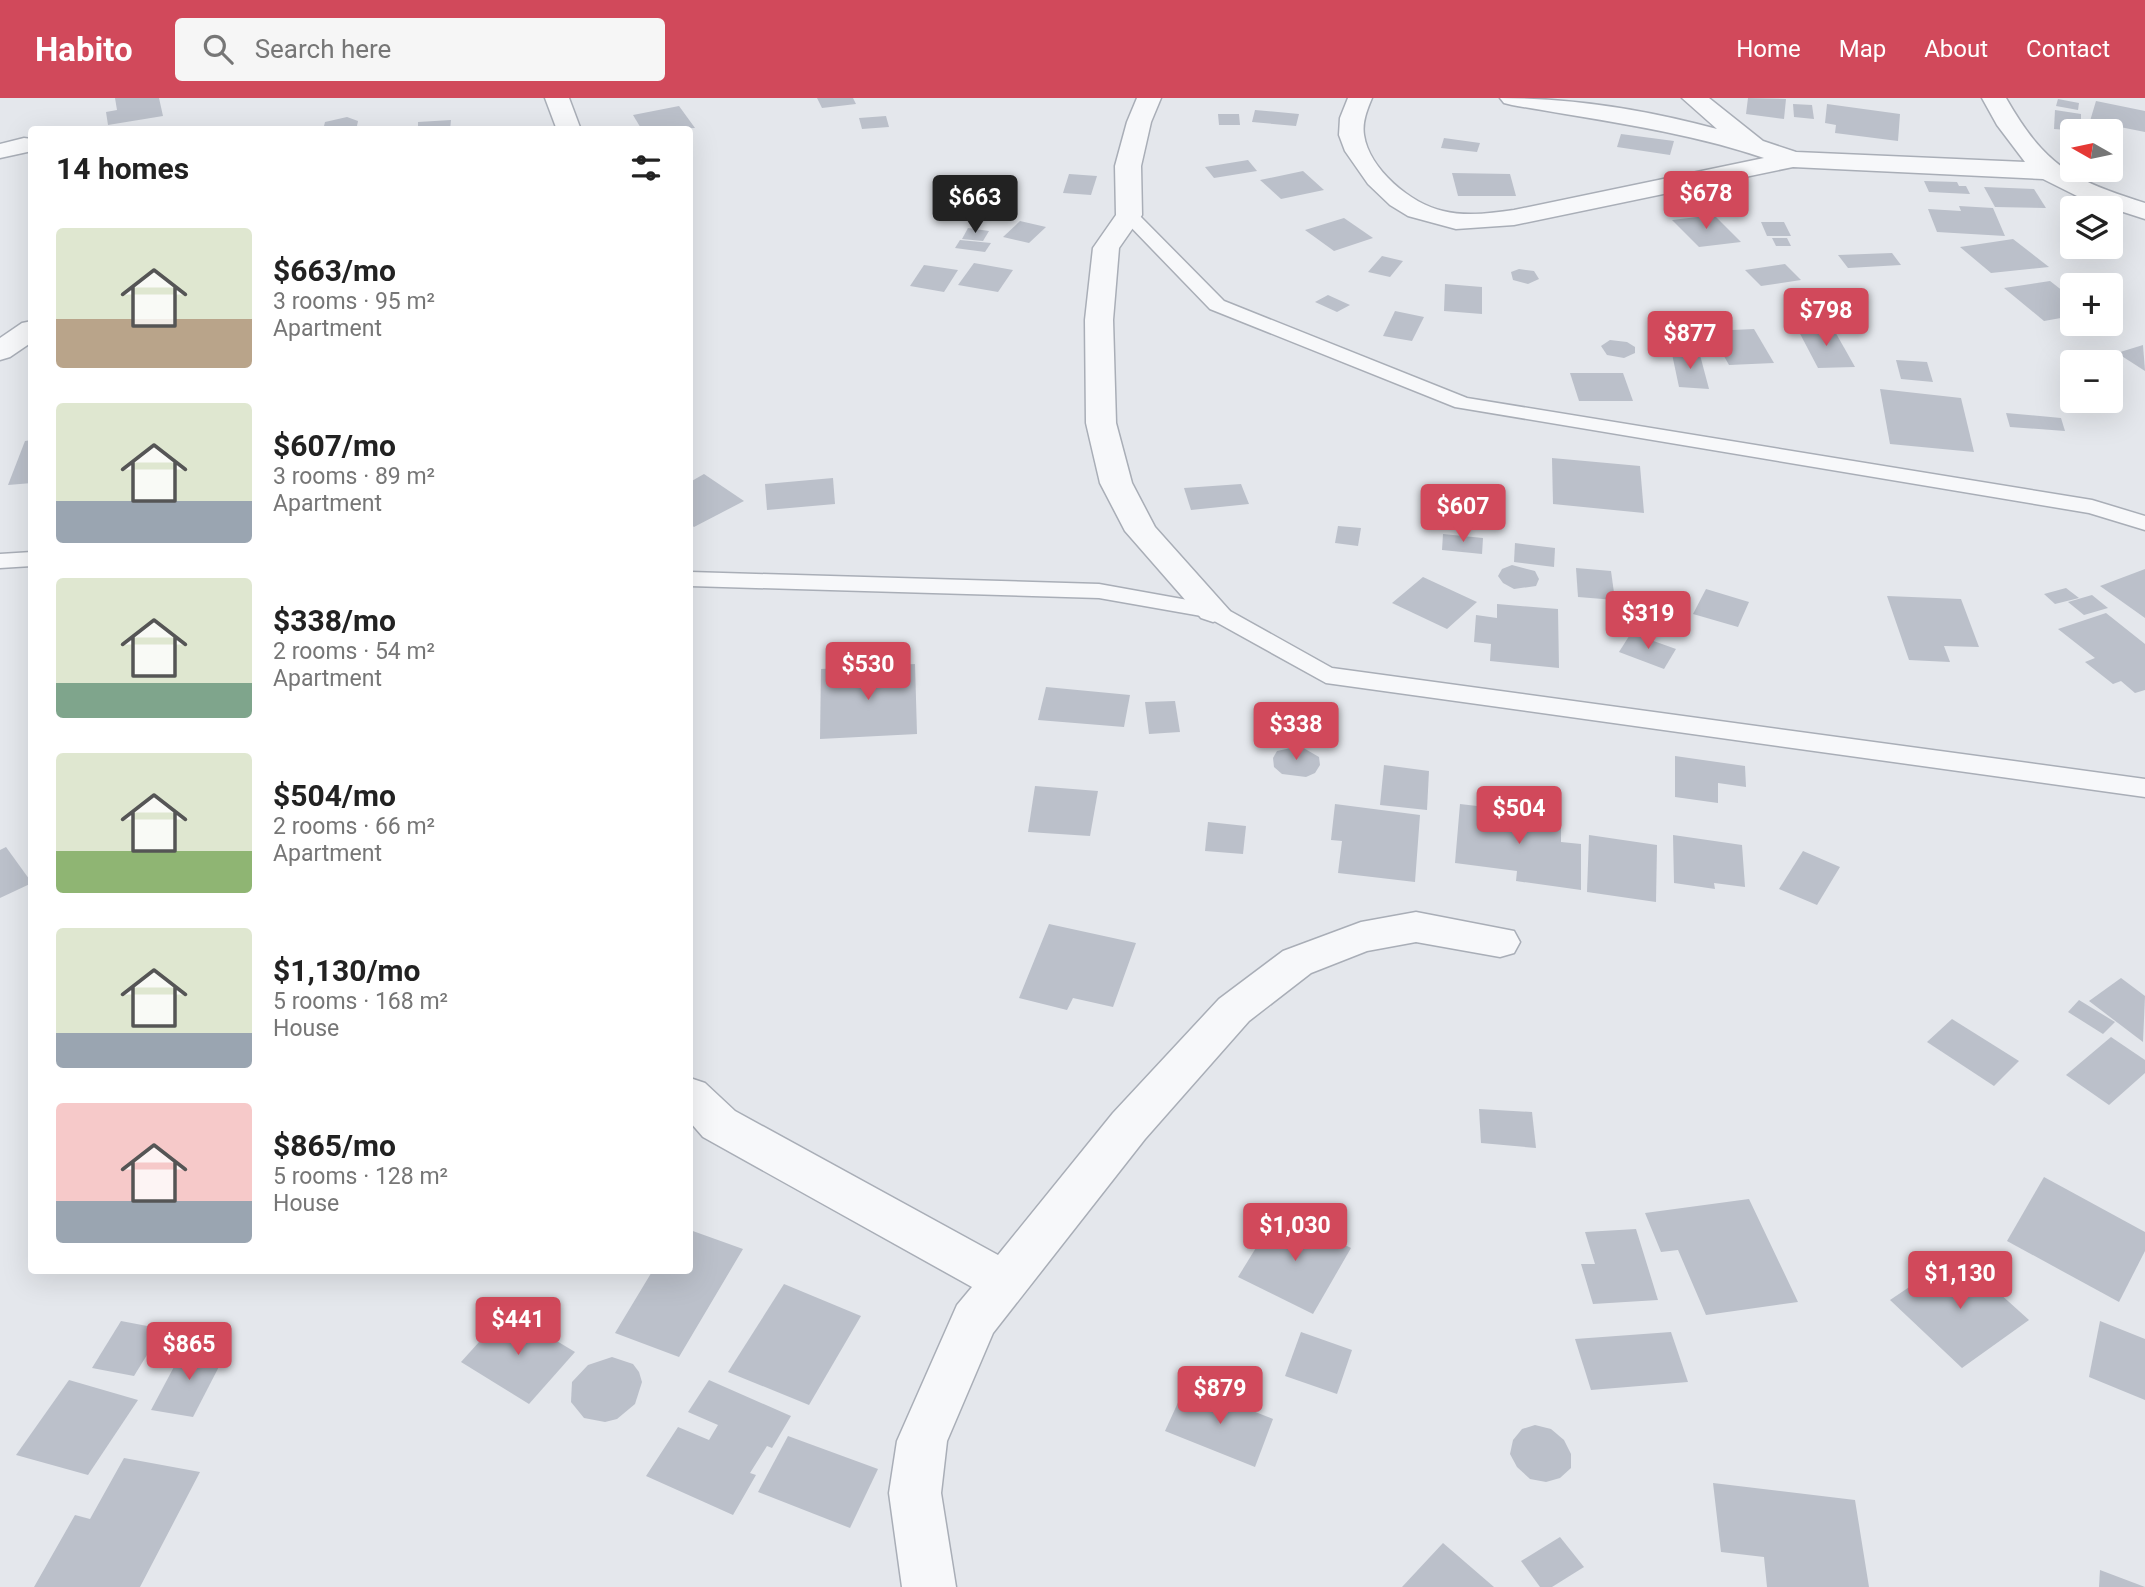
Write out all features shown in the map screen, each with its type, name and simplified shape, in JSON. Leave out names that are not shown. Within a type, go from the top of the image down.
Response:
[{"type":"street","points":[[557,98],[568,126]]},
{"type":"street","points":[[1149,98],[1139,122],[1128,166],[1129,215],[1106,248],[1099,320],[1101,423],[1116,483],[1141,531],[1213,611]]},
{"type":"street","points":[[1360,98],[1351,117],[1350,135],[1358,155],[1381,186],[1411,208],[1458,221],[1514,216],[1793,159],[2045,171]]},
{"type":"street","points":[[1513,98],[1671,125],[1755,146],[1793,159]]},
{"type":"street","points":[[1694,98],[1755,146]]},
{"type":"street","points":[[1994,98],[2016,139],[2045,171],[2091,194],[2145,211]]},
{"type":"street","points":[[0,351],[28,332]]},
{"type":"street","points":[[929,1587],[915,1493],[922,1441],[974,1320],[1129,1126],[1226,1020],[1297,962],[1361,937],[1416,927],[1500,942]]},
{"type":"street","points":[[693,1098],[719,1124],[1003,1281]]},
{"type":"lane","points":[[1129,215],[1217,304],[1462,403],[2092,507],[2145,523]]},
{"type":"lane","points":[[0,561],[28,559]]},
{"type":"lane","points":[[693,579],[1099,591],[1213,611],[1326,675],[2145,788]]},
{"type":"building","points":[[115,98],[159,98],[163,116],[108,125],[106,112],[117,110]]},
{"type":"building","points":[[817,98],[853,98],[856,104],[822,108]]},
{"type":"building","points":[[1748,98],[1786,99],[1784,119],[1746,114]]},
{"type":"building","points":[[2058,99],[2079,103],[2078,110],[2056,106]]},
{"type":"building","points":[[2096,101],[2145,111],[2145,132],[2123,128],[2123,119],[2091,119]]},
{"type":"building","points":[[1793,104],[1812,105],[1814,119],[1794,117]]},
{"type":"building","points":[[1827,104],[1900,114],[1898,141],[1835,133],[1836,125],[1825,123]]},
{"type":"building","points":[[679,106],[695,128],[640,126],[633,115]]},
{"type":"building","points":[[1255,110],[1299,114],[1296,126],[1252,122]]},
{"type":"building","points":[[2055,110],[2081,114],[2081,119],[2060,119],[2060,129],[2054,129]]},
{"type":"building","points":[[1218,114],[1239,114],[1240,125],[1219,125]]},
{"type":"building","points":[[886,116],[889,127],[862,129],[859,118]]},
{"type":"building","points":[[347,117],[358,121],[357,126],[324,126],[325,122]]},
{"type":"building","points":[[451,120],[450,126],[418,126],[418,122]]},
{"type":"building","points":[[1621,134],[1674,141],[1670,155],[1617,147]]},
{"type":"building","points":[[1444,138],[1480,143],[1477,152],[1441,148]]},
{"type":"building","points":[[1248,160],[1257,171],[1214,178],[1205,167]]},
{"type":"building","points":[[1303,171],[1324,190],[1281,199],[1260,180]]},
{"type":"building","points":[[1452,173],[1510,174],[1516,196],[1458,196]]},
{"type":"building","points":[[1069,174],[1097,176],[1091,195],[1063,193]]},
{"type":"building","points":[[1924,181],[1957,182],[1959,186],[1966,186],[1970,194],[1929,192]]},
{"type":"building","points":[[1984,187],[2034,189],[2046,208],[1995,207]]},
{"type":"building","points":[[1959,206],[1993,208],[2005,236],[1937,232],[1928,209],[1961,211]]},
{"type":"building","points":[[1714,215],[1741,242],[1699,247],[1672,220]]},
{"type":"building","points":[[1344,218],[1373,238],[1334,251],[1305,230]]},
{"type":"building","points":[[1020,221],[1046,227],[1029,243],[1003,237]]},
{"type":"building","points":[[1761,222],[1784,222],[1791,236],[1767,236]]},
{"type":"building","points":[[968,228],[989,231],[983,241],[962,239]]},
{"type":"building","points":[[1772,238],[1787,238],[1791,246],[1776,246]]},
{"type":"building","points":[[2013,239],[2049,267],[1991,273],[1960,247]]},
{"type":"building","points":[[960,240],[991,243],[985,252],[955,248]]},
{"type":"building","points":[[1892,253],[1901,265],[1848,268],[1838,255]]},
{"type":"building","points":[[1382,256],[1403,261],[1390,277],[1368,272]]},
{"type":"building","points":[[974,263],[1013,270],[998,292],[958,285]]},
{"type":"building","points":[[1785,264],[1801,280],[1761,286],[1745,270]]},
{"type":"building","points":[[924,265],[958,270],[944,292],[910,286]]},
{"type":"building","points":[[1519,269],[1534,271],[1539,279],[1528,284],[1513,280],[1511,272]]},
{"type":"building","points":[[2050,281],[2060,289],[2060,318],[2044,321],[2004,288]]},
{"type":"building","points":[[1445,284],[1482,287],[1482,314],[1444,311]]},
{"type":"building","points":[[1328,295],[1350,305],[1337,312],[1315,302]]},
{"type":"building","points":[[1395,311],[1424,317],[1412,341],[1383,336]]},
{"type":"building","points":[[1797,328],[1833,328],[1855,367],[1818,368]]},
{"type":"building","points":[[1754,329],[1774,363],[1729,365],[1710,331]]},
{"type":"building","points":[[1610,340],[1627,342],[1635,347],[1635,353],[1624,358],[1607,355],[1601,346]]},
{"type":"building","points":[[2143,345],[2145,371],[2123,357],[2123,351]]},
{"type":"building","points":[[1672,354],[1700,355],[1709,389],[1679,387]]},
{"type":"building","points":[[1896,360],[1927,362],[1933,382],[1901,379]]},
{"type":"building","points":[[1570,373],[1623,373],[1633,401],[1579,401]]},
{"type":"building","points":[[1880,389],[1961,398],[1974,452],[1890,444]]},
{"type":"building","points":[[2006,413],[2061,418],[2065,431],[2010,427]]},
{"type":"building","points":[[25,441],[28,441],[28,483],[8,485]]},
{"type":"building","points":[[1552,458],[1640,466],[1644,513],[1553,504]]},
{"type":"building","points":[[704,474],[744,501],[694,527],[693,480]]},
{"type":"building","points":[[833,478],[835,504],[767,510],[765,484]]},
{"type":"building","points":[[1241,484],[1249,504],[1191,510],[1184,488]]},
{"type":"building","points":[[1338,526],[1361,528],[1358,546],[1335,543]]},
{"type":"building","points":[[1443,534],[1483,538],[1482,554],[1442,550]]},
{"type":"building","points":[[1515,543],[1555,548],[1554,567],[1514,562]]},
{"type":"building","points":[[1512,565],[1535,571],[1539,579],[1536,586],[1514,589],[1503,583],[1498,576],[1502,569]]},
{"type":"building","points":[[1576,568],[1611,571],[1615,600],[1578,597]]},
{"type":"building","points":[[2145,569],[2145,618],[2100,586]]},
{"type":"building","points":[[1423,577],[1477,602],[1447,629],[1392,603]]},
{"type":"building","points":[[2066,588],[2079,598],[2055,604],[2044,594]]},
{"type":"building","points":[[1706,589],[1749,602],[1738,627],[1693,614]]},
{"type":"building","points":[[2092,595],[2108,608],[2084,615],[2068,602]]},
{"type":"building","points":[[1887,596],[1961,599],[1979,647],[1944,646],[1950,662],[1909,660]]},
{"type":"building","points":[[1497,604],[1558,609],[1559,668],[1490,661],[1491,644],[1474,642],[1476,615],[1497,618]]},
{"type":"building","points":[[2106,613],[2145,644],[2145,690],[2135,693],[2121,681],[2113,684],[2085,662],[2095,658],[2058,629]]},
{"type":"building","points":[[1631,633],[1676,649],[1664,669],[1619,652]]},
{"type":"building","points":[[915,664],[917,734],[820,739],[821,669]]},
{"type":"building","points":[[1046,687],[1130,695],[1124,727],[1038,720]]},
{"type":"building","points":[[1175,701],[1180,732],[1149,734],[1145,702]]},
{"type":"building","points":[[1300,746],[1319,757],[1320,765],[1315,773],[1306,777],[1282,774],[1274,767],[1273,758],[1277,751]]},
{"type":"building","points":[[1675,756],[1745,766],[1746,787],[1718,783],[1718,803],[1675,797]]},
{"type":"building","points":[[1384,765],[1429,771],[1427,810],[1380,805]]},
{"type":"building","points":[[1035,786],[1098,791],[1090,836],[1028,832]]},
{"type":"building","points":[[1335,804],[1420,815],[1415,882],[1338,873],[1342,841],[1331,840]]},
{"type":"building","points":[[1460,804],[1561,816],[1561,842],[1581,844],[1581,890],[1516,881],[1517,871],[1455,863]]},
{"type":"building","points":[[1208,822],[1246,826],[1243,854],[1205,851]]},
{"type":"building","points":[[1589,835],[1657,845],[1656,902],[1587,892]]},
{"type":"building","points":[[1673,835],[1742,845],[1745,887],[1714,883],[1715,889],[1674,883]]},
{"type":"building","points":[[6,847],[28,877],[28,885],[0,898],[0,850]]},
{"type":"building","points":[[1803,851],[1840,867],[1817,905],[1779,889]]},
{"type":"building","points":[[1049,924],[1136,943],[1113,1007],[1073,998],[1067,1010],[1019,998]]},
{"type":"building","points":[[2121,978],[2145,996],[2143,1042],[2089,1001]]},
{"type":"building","points":[[2079,1000],[2115,1022],[2103,1034],[2068,1012]]},
{"type":"building","points":[[1952,1019],[2019,1061],[1994,1086],[1927,1042]]},
{"type":"building","points":[[2111,1037],[2145,1060],[2145,1073],[2109,1105],[2066,1075]]},
{"type":"building","points":[[1479,1109],[1532,1112],[1536,1148],[1481,1143]]},
{"type":"building","points":[[2044,1177],[2145,1232],[2145,1251],[2119,1302],[2007,1241]]},
{"type":"building","points":[[1749,1199],[1798,1302],[1706,1315],[1678,1250],[1661,1252],[1645,1213]]},
{"type":"building","points":[[1278,1212],[1351,1248],[1313,1314],[1238,1277]]},
{"type":"building","points":[[1636,1229],[1658,1300],[1593,1304],[1581,1264],[1595,1264],[1585,1232]]},
{"type":"building","points":[[693,1231],[743,1249],[679,1357],[615,1333],[651,1274],[693,1274]]},
{"type":"building","points":[[1957,1255],[2029,1320],[1962,1368],[1890,1300]]},
{"type":"building","points":[[784,1284],[861,1316],[809,1405],[728,1372]]},
{"type":"building","points":[[507,1311],[575,1352],[529,1404],[461,1362]]},
{"type":"building","points":[[121,1321],[163,1329],[134,1376],[92,1368]]},
{"type":"building","points":[[2100,1321],[2145,1339],[2145,1400],[2089,1377]]},
{"type":"building","points":[[1301,1332],[1352,1350],[1337,1394],[1285,1376]]},
{"type":"building","points":[[1671,1332],[1688,1382],[1591,1390],[1575,1339]]},
{"type":"building","points":[[185,1346],[226,1353],[193,1417],[151,1410]]},
{"type":"building","points":[[612,1357],[633,1364],[639,1372],[642,1382],[635,1404],[617,1419],[605,1422],[584,1418],[571,1402],[572,1382],[588,1365]]},
{"type":"building","points":[[69,1380],[138,1400],[88,1475],[16,1455]]},
{"type":"building","points":[[709,1380],[791,1416],[772,1448],[767,1446],[750,1473],[756,1475],[733,1515],[646,1476],[678,1427],[709,1440],[718,1425],[688,1412]]},
{"type":"building","points":[[1186,1385],[1273,1419],[1255,1467],[1165,1431]]},
{"type":"building","points":[[1535,1425],[1551,1429],[1564,1440],[1571,1454],[1571,1468],[1560,1478],[1546,1482],[1530,1479],[1517,1467],[1510,1454],[1513,1440],[1522,1429]]},
{"type":"building","points":[[788,1436],[878,1469],[850,1528],[758,1492]]},
{"type":"building","points":[[124,1458],[200,1472],[140,1587],[34,1587],[75,1515],[90,1519]]},
{"type":"building","points":[[1713,1483],[1855,1500],[1869,1587],[1767,1587],[1764,1557],[1721,1552]]},
{"type":"building","points":[[1560,1537],[1584,1567],[1552,1587],[1540,1587],[1521,1561]]},
{"type":"building","points":[[1443,1543],[1494,1587],[1402,1587]]},
{"type":"building","points":[[2100,1570],[2145,1587],[2099,1587]]}]
